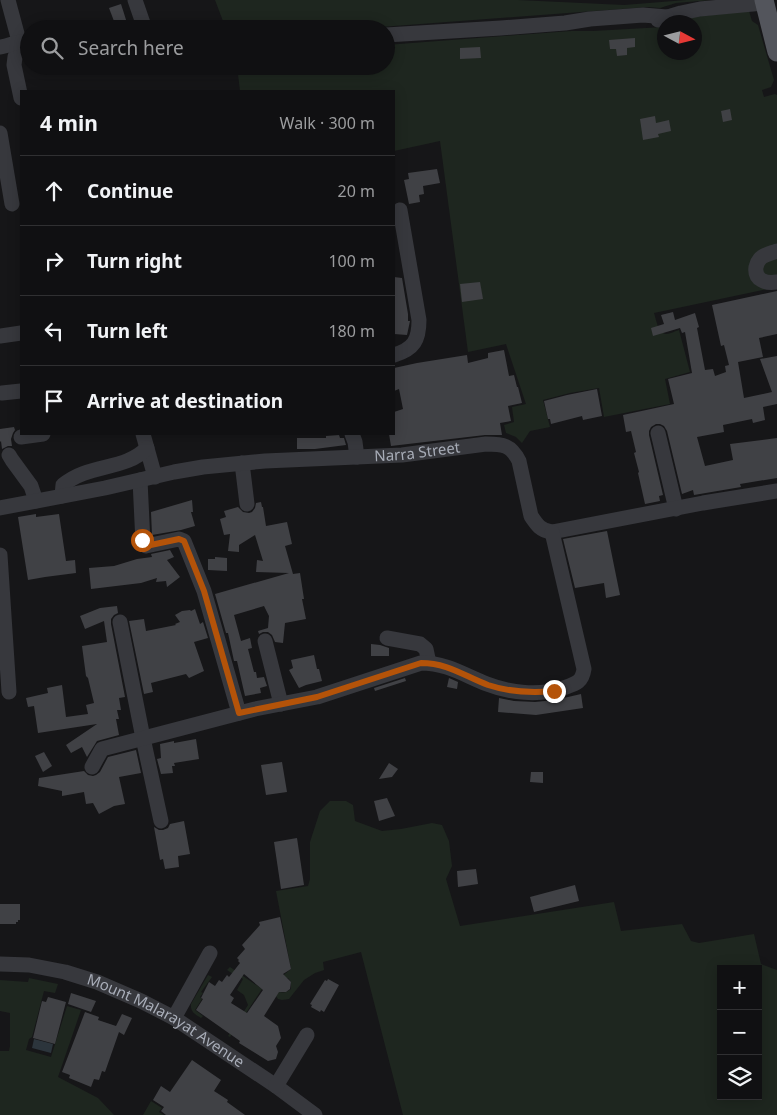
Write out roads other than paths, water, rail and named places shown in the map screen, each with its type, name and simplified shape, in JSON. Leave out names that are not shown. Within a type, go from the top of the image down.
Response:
[{"type":"main road","points":[[768,5],[777,52]]},
{"type":"street","points":[[8,0],[20,32]]},
{"type":"street","points":[[135,0],[142,20]]},
{"type":"street","points":[[395,34],[565,23],[643,15],[667,17],[700,9],[768,5]]},
{"type":"street","points":[[0,47],[20,43]]},
{"type":"street","points":[[20,47],[14,57],[14,65],[20,93]]},
{"type":"street","points":[[0,133],[11,203]]},
{"type":"street","points":[[395,355],[415,344],[419,332],[419,320],[400,210]]},
{"type":"street","points":[[777,251],[762,257],[758,261],[756,269],[760,280],[766,283],[777,282]]},
{"type":"street","points":[[0,336],[20,333]]},
{"type":"street","points":[[2,394],[20,391]]},
{"type":"street","points":[[658,433],[676,509]]},
{"type":"street","points":[[21,437],[36,435]]},
{"type":"street","points":[[352,435],[356,442],[357,457]]},
{"type":"street","points":[[145,441],[155,477]]},
{"type":"street","points":[[62,496],[63,485],[75,476],[91,470],[126,462],[138,456],[145,441]]},
{"type":"street","name":"Narra Street","points":[[0,508],[203,467],[242,462],[402,455],[497,444],[507,446],[515,453],[519,461],[531,516],[540,528],[552,532]]},
{"type":"street","points":[[9,455],[31,486],[36,501]]},
{"type":"street","points":[[242,462],[247,504]]},
{"type":"street","points":[[140,480],[143,544],[146,546],[179,539],[184,541],[204,591],[239,713]]},
{"type":"street","points":[[92,767],[102,749],[239,713],[317,697],[421,663],[447,667],[486,684],[517,691],[554,691],[580,681],[584,669],[552,532],[777,491]]},
{"type":"street","points":[[0,555],[9,692]]},
{"type":"street","points":[[120,622],[161,821]]},
{"type":"street","points":[[387,638],[420,644],[426,649],[429,663]]},
{"type":"street","points":[[265,641],[281,704]]},
{"type":"street","points":[[174,1018],[210,952]]},
{"type":"street","name":"Mount Malarayat Avenue","points":[[0,964],[29,965],[59,971],[80,976],[116,989],[174,1018],[276,1086],[315,1115]]},
{"type":"street","points":[[276,1086],[307,1035]]}]
